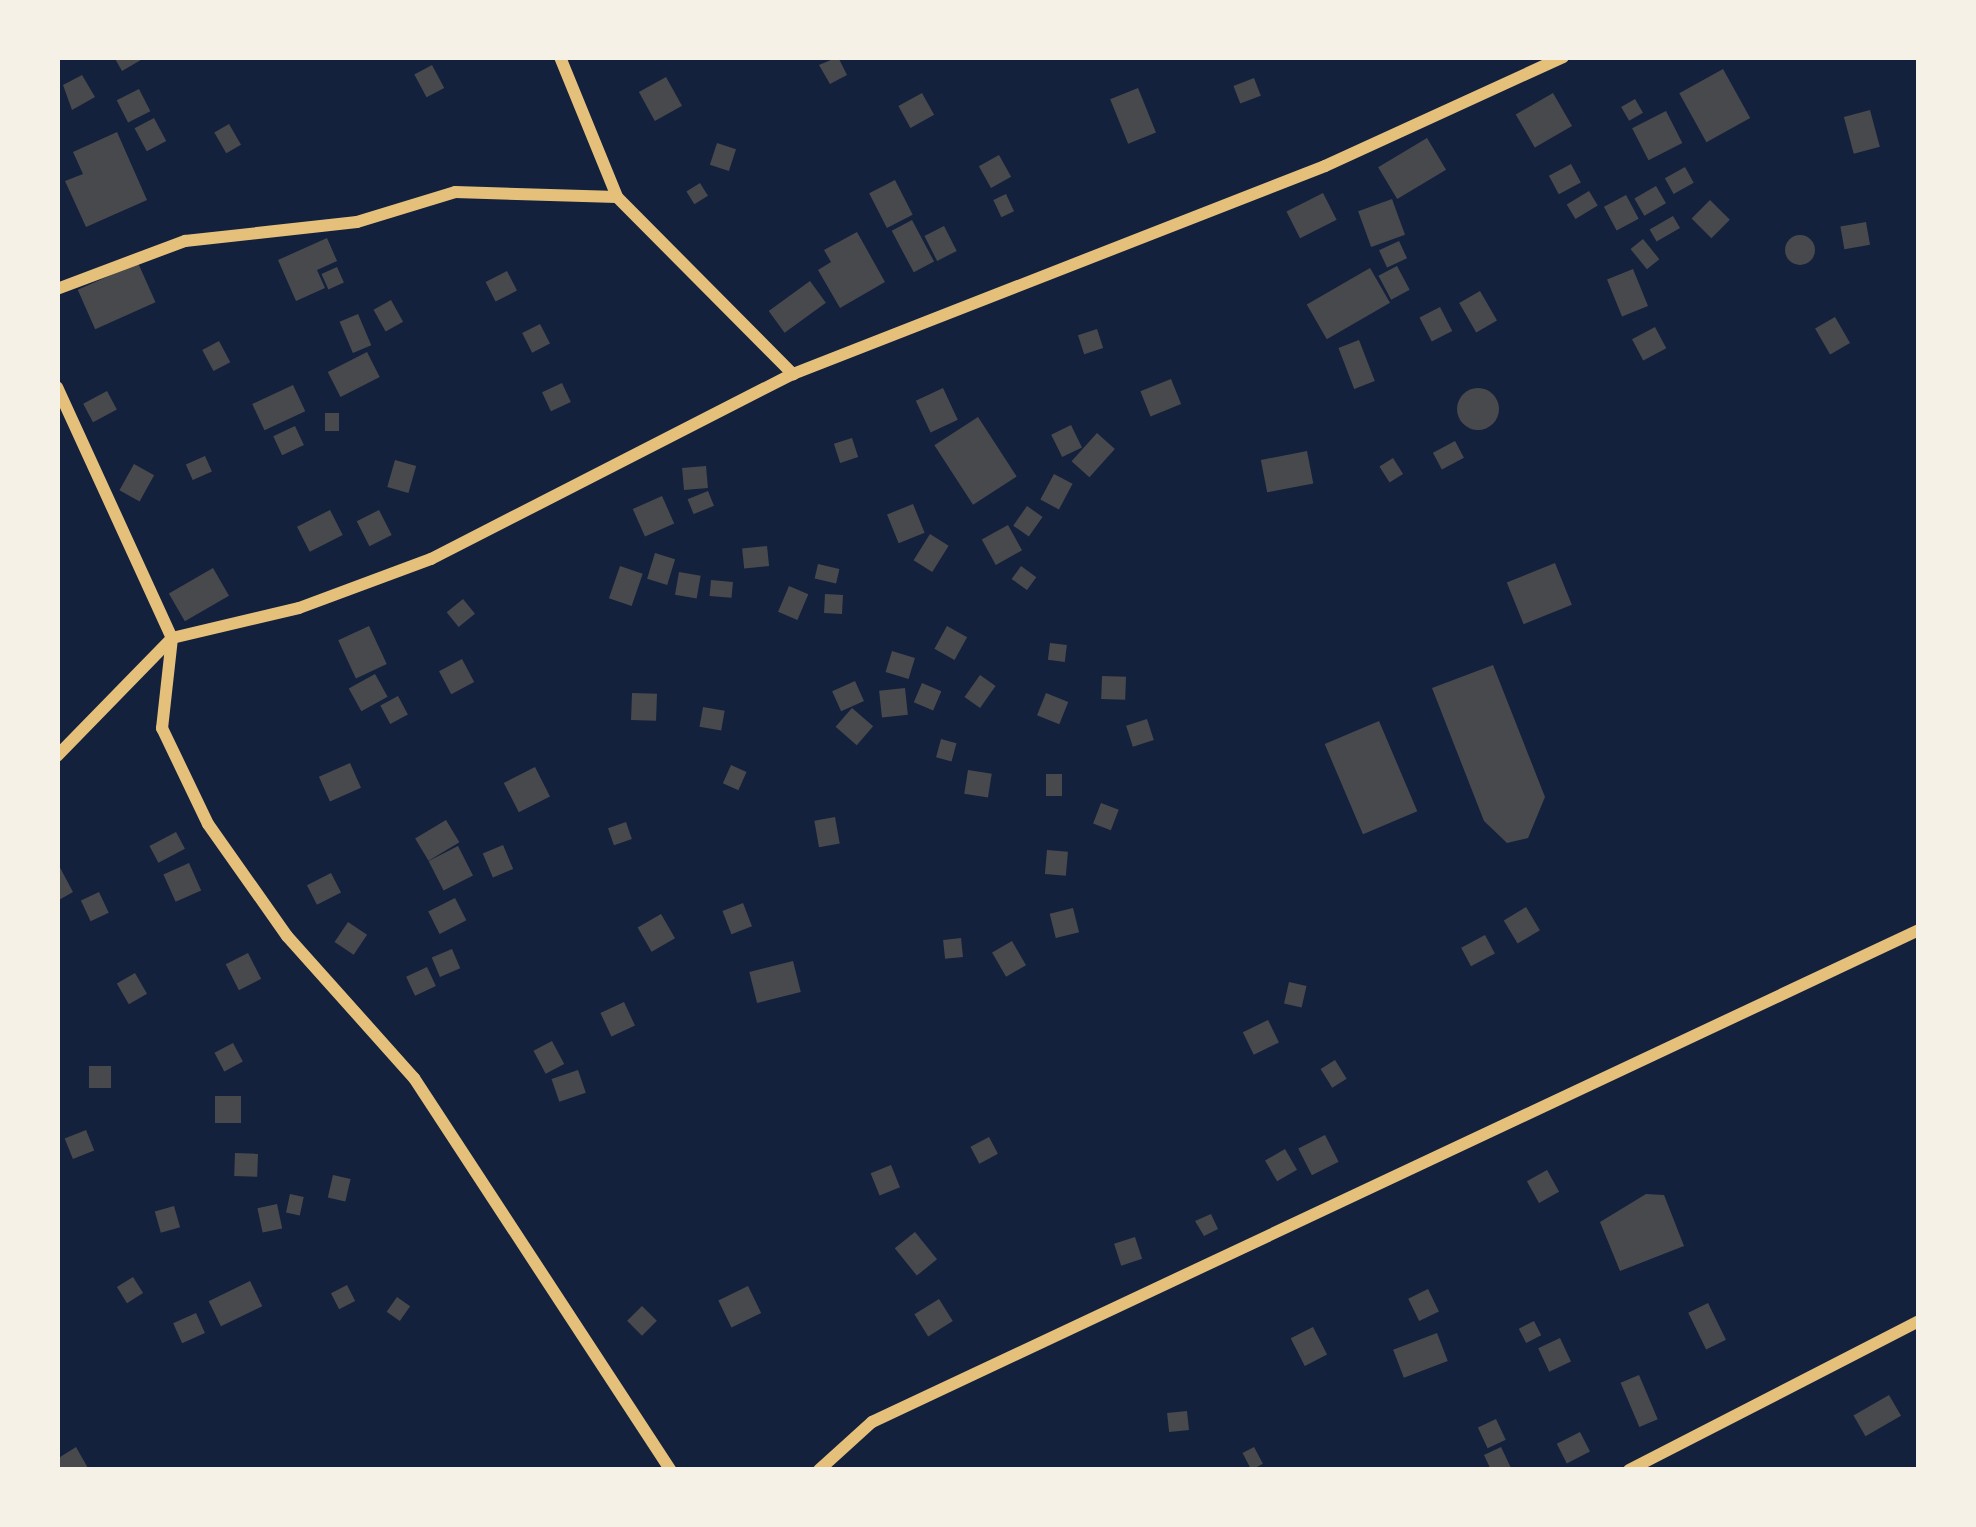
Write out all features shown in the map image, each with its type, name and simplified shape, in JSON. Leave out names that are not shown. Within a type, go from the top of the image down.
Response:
[{"type":"street","points":[[560,57],[617,197],[793,374]]},
{"type":"street","points":[[57,756],[172,638],[299,608],[431,559],[793,374],[1325,166],[1563,57]]},
{"type":"street","points":[[57,289],[184,241],[357,222],[455,192],[617,197]]},
{"type":"street","points":[[58,392],[172,638],[162,728],[208,824],[287,937],[414,1078],[671,1470]]},
{"type":"street","points":[[819,1470],[890,1413],[1919,930]]},
{"type":"street","points":[[1629,1470],[1919,1322]]},
{"type":"building","points":[[114,57],[146,57],[122,71]]},
{"type":"building","points":[[838,57],[847,75],[830,84],[819,65]]},
{"type":"building","points":[[432,65],[444,88],[427,97],[414,74]]},
{"type":"building","points":[[1723,69],[1750,118],[1706,142],[1679,93]]},
{"type":"building","points":[[82,75],[95,97],[72,110],[63,85]]},
{"type":"building","points":[[666,77],[682,106],[655,121],[639,92]]},
{"type":"building","points":[[1254,78],[1261,96],[1240,104],[1233,86]]},
{"type":"building","points":[[1138,88],[1156,133],[1128,144],[1110,99]]},
{"type":"building","points":[[139,89],[150,111],[128,123],[117,100]]},
{"type":"building","points":[[922,93],[934,115],[911,128],[898,106]]},
{"type":"building","points":[[1553,93],[1572,126],[1535,147],[1516,114]]},
{"type":"building","points":[[1635,99],[1643,113],[1629,121],[1621,107]]},
{"type":"building","points":[[1870,110],[1880,147],[1854,154],[1844,117]]},
{"type":"building","points":[[1666,111],[1682,143],[1648,160],[1632,128]]},
{"type":"building","points":[[154,118],[166,141],[147,151],[135,128]]},
{"type":"building","points":[[229,124],[241,145],[226,153],[214,132]]},
{"type":"building","points":[[117,132],[147,200],[86,227],[65,181],[83,174],[73,152]]},
{"type":"building","points":[[1427,138],[1446,170],[1397,199],[1378,167]]},
{"type":"building","points":[[717,143],[736,149],[729,171],[710,165]]},
{"type":"building","points":[[999,155],[1011,177],[991,188],[979,166]]},
{"type":"building","points":[[1571,164],[1581,183],[1559,194],[1549,176]]},
{"type":"building","points":[[1685,167],[1694,183],[1674,194],[1665,178]]},
{"type":"building","points":[[895,180],[913,215],[887,228],[869,193]]},
{"type":"building","points":[[700,183],[708,196],[694,204],[686,191]]},
{"type":"building","points":[[1656,186],[1666,203],[1644,216],[1634,198]]},
{"type":"building","points":[[1589,191],[1598,206],[1575,219],[1567,204]]},
{"type":"building","points":[[1323,193],[1337,220],[1300,238],[1286,212]]},
{"type":"building","points":[[1006,194],[1014,211],[1001,217],[993,200]]},
{"type":"building","points":[[1626,195],[1639,219],[1617,231],[1604,207]]},
{"type":"building","points":[[1392,199],[1405,235],[1371,247],[1358,211]]},
{"type":"building","points":[[1710,200],[1730,220],[1711,238],[1692,218]]},
{"type":"building","points":[[1673,216],[1680,228],[1657,242],[1650,230]]},
{"type":"building","points":[[912,220],[934,261],[914,272],[892,231]]},
{"type":"building","points":[[1866,222],[1870,245],[1844,249],[1840,227]]},
{"type":"building","points":[[944,226],[957,251],[937,261],[924,236]]},
{"type":"building","points":[[857,232],[885,282],[840,308],[818,270],[831,262],[824,250]]},
{"type":"building","points":[[1800,235],[1815,250],[1800,265],[1785,250]]},
{"type":"building","points":[[327,238],[337,261],[317,270],[325,288],[296,301],[278,260]]},
{"type":"building","points":[[1643,239],[1659,259],[1647,269],[1631,249]]},
{"type":"building","points":[[1399,241],[1407,258],[1387,268],[1379,250]]},
{"type":"building","points":[[138,263],[155,302],[95,329],[78,290]]},
{"type":"building","points":[[1397,266],[1410,290],[1391,300],[1378,276]]},
{"type":"building","points":[[337,267],[344,283],[328,289],[321,274]]},
{"type":"building","points":[[1370,268],[1390,303],[1327,339],[1307,304]]},
{"type":"building","points":[[1633,269],[1648,306],[1622,317],[1607,279]]},
{"type":"building","points":[[507,271],[517,291],[496,301],[486,282]]},
{"type":"building","points":[[810,281],[826,303],[785,333],[769,311]]},
{"type":"building","points":[[1480,291],[1497,320],[1476,332],[1459,303]]},
{"type":"building","points":[[391,300],[403,322],[386,332],[374,310]]},
{"type":"building","points":[[1440,307],[1452,331],[1432,341],[1420,317]]},
{"type":"building","points":[[358,314],[371,345],[353,353],[340,322]]},
{"type":"building","points":[[1835,317],[1850,343],[1830,354],[1815,328]]},
{"type":"building","points":[[540,324],[550,344],[532,353],[522,333]]},
{"type":"building","points":[[1655,327],[1666,348],[1643,360],[1632,339]]},
{"type":"building","points":[[1097,329],[1103,348],[1084,354],[1078,335]]},
{"type":"building","points":[[1359,340],[1375,381],[1354,389],[1338,348]]},
{"type":"building","points":[[219,341],[230,362],[213,371],[202,350]]},
{"type":"building","points":[[367,352],[380,377],[341,397],[328,372]]},
{"type":"building","points":[[1171,379],[1181,404],[1151,416],[1140,391]]},
{"type":"building","points":[[562,383],[571,402],[551,411],[542,392]]},
{"type":"building","points":[[293,385],[305,411],[264,430],[252,404]]},
{"type":"building","points":[[943,388],[958,420],[931,432],[916,401]]},
{"type":"building","points":[[1478,388],[1493,394],[1499,409],[1493,424],[1478,430],[1463,424],[1457,409],[1463,394]]},
{"type":"building","points":[[107,391],[117,410],[93,422],[83,404]]},
{"type":"building","points":[[325,413],[339,413],[339,431],[325,431]]},
{"type":"building","points":[[978,417],[1017,477],[973,505],[934,445]]},
{"type":"building","points":[[1071,425],[1082,447],[1062,457],[1051,435]]},
{"type":"building","points":[[295,426],[304,445],[282,455],[273,436]]},
{"type":"building","points":[[1097,433],[1115,449],[1089,477],[1072,461]]},
{"type":"building","points":[[852,438],[858,457],[840,463],[834,444]]},
{"type":"building","points":[[1455,441],[1464,458],[1442,470],[1433,453]]},
{"type":"building","points":[[1307,451],[1313,483],[1267,492],[1261,460]]},
{"type":"building","points":[[205,456],[212,472],[193,480],[186,465]]},
{"type":"building","points":[[1393,458],[1403,474],[1389,483],[1379,466]]},
{"type":"building","points":[[395,460],[416,466],[408,493],[387,487]]},
{"type":"building","points":[[134,464],[154,475],[140,501],[119,490]]},
{"type":"building","points":[[706,466],[708,488],[684,490],[682,468]]},
{"type":"building","points":[[1054,474],[1073,484],[1059,509],[1040,500]]},
{"type":"building","points":[[708,491],[714,506],[694,514],[688,499]]},
{"type":"building","points":[[662,496],[674,523],[645,536],[633,509]]},
{"type":"building","points":[[913,504],[925,533],[899,543],[887,514]]},
{"type":"building","points":[[1027,506],[1043,517],[1029,537],[1013,526]]},
{"type":"building","points":[[330,510],[343,535],[310,552],[297,527]]},
{"type":"building","points":[[379,510],[392,535],[369,546],[357,521]]},
{"type":"building","points":[[1008,525],[1022,550],[996,565],[982,540]]},
{"type":"building","points":[[930,534],[949,546],[932,572],[914,560]]},
{"type":"building","points":[[767,546],[769,566],[744,569],[742,549]]},
{"type":"building","points":[[655,553],[675,559],[667,585],[647,579]]},
{"type":"building","points":[[1555,563],[1572,605],[1524,624],[1507,582]]},
{"type":"building","points":[[818,564],[839,569],[836,584],[815,579]]},
{"type":"building","points":[[620,566],[643,574],[632,606],[609,598]]},
{"type":"building","points":[[1021,566],[1036,577],[1027,590],[1012,579]]},
{"type":"building","points":[[213,568],[229,596],[185,621],[169,594]]},
{"type":"building","points":[[679,572],[701,576],[697,598],[675,595]]},
{"type":"building","points":[[711,580],[733,582],[732,598],[710,596]]},
{"type":"building","points":[[789,586],[808,594],[797,620],[778,612]]},
{"type":"building","points":[[825,594],[843,595],[842,614],[824,613]]},
{"type":"building","points":[[463,599],[475,614],[459,627],[447,612]]},
{"type":"building","points":[[369,626],[387,664],[356,678],[338,640]]},
{"type":"building","points":[[947,626],[967,637],[955,660],[934,649]]},
{"type":"building","points":[[1050,643],[1067,645],[1065,662],[1048,660]]},
{"type":"building","points":[[892,651],[915,658],[909,679],[886,672]]},
{"type":"building","points":[[462,659],[474,682],[451,694],[439,671]]},
{"type":"building","points":[[1493,665],[1545,797],[1528,838],[1507,843],[1484,821],[1432,688]]},
{"type":"building","points":[[375,674],[388,697],[361,711],[349,689]]},
{"type":"building","points":[[980,675],[996,686],[980,708],[965,697]]},
{"type":"building","points":[[1102,676],[1126,677],[1125,700],[1101,699]]},
{"type":"building","points":[[855,681],[864,701],[841,711],[832,691]]},
{"type":"building","points":[[922,683],[941,691],[933,711],[914,702]]},
{"type":"building","points":[[905,688],[908,715],[882,718],[879,691]]},
{"type":"building","points":[[632,693],[657,694],[656,721],[631,720]]},
{"type":"building","points":[[1046,693],[1068,702],[1059,724],[1037,715]]},
{"type":"building","points":[[398,696],[408,715],[390,724],[380,705]]},
{"type":"building","points":[[703,707],[725,711],[721,731],[700,727]]},
{"type":"building","points":[[852,708],[873,726],[857,745],[836,727]]},
{"type":"building","points":[[1147,719],[1154,740],[1133,747],[1126,726]]},
{"type":"building","points":[[1379,721],[1417,811],[1363,834],[1325,744]]},
{"type":"building","points":[[941,739],[956,743],[952,761],[936,757]]},
{"type":"building","points":[[350,763],[361,788],[330,801],[319,777]]},
{"type":"building","points":[[731,765],[747,772],[738,790],[723,783]]},
{"type":"building","points":[[535,767],[550,796],[519,812],[504,783]]},
{"type":"building","points":[[968,770],[992,774],[988,797],[964,794]]},
{"type":"building","points":[[1046,774],[1062,774],[1062,796],[1046,796]]},
{"type":"building","points":[[1101,803],[1119,810],[1111,830],[1093,824]]},
{"type":"building","points":[[835,817],[840,844],[819,847],[814,821]]},
{"type":"building","points":[[446,820],[459,842],[429,861],[415,839]]},
{"type":"building","points":[[626,822],[632,839],[614,845],[608,828]]},
{"type":"building","points":[[176,832],[185,849],[158,863],[150,846]]},
{"type":"building","points":[[503,845],[513,869],[493,878],[483,854]]},
{"type":"building","points":[[458,846],[473,875],[444,890],[429,861]]},
{"type":"building","points":[[1047,850],[1068,852],[1066,876],[1045,874]]},
{"type":"building","points":[[57,862],[73,892],[57,901]]},
{"type":"building","points":[[189,863],[201,890],[176,902],[163,874]]},
{"type":"building","points":[[331,873],[341,893],[317,905],[307,885]]},
{"type":"building","points":[[99,892],[109,913],[91,921],[81,900]]},
{"type":"building","points":[[455,898],[466,920],[440,934],[428,912]]},
{"type":"building","points":[[743,903],[752,926],[731,934],[722,911]]},
{"type":"building","points":[[1526,907],[1540,930],[1518,944],[1504,920]]},
{"type":"building","points":[[1073,908],[1079,932],[1056,938],[1050,914]]},
{"type":"building","points":[[661,914],[675,938],[652,952],[638,928]]},
{"type":"building","points":[[348,922],[367,935],[354,955],[335,942]]},
{"type":"building","points":[[1485,935],[1495,954],[1471,966],[1461,948]]},
{"type":"building","points":[[961,938],[963,957],[945,959],[943,940]]},
{"type":"building","points":[[1012,941],[1026,965],[1006,977],[992,952]]},
{"type":"building","points":[[452,949],[460,968],[440,977],[432,958]]},
{"type":"building","points":[[248,953],[261,979],[239,990],[226,964]]},
{"type":"building","points":[[793,961],[801,992],[757,1003],[749,972]]},
{"type":"building","points":[[427,967],[436,986],[415,996],[406,977]]},
{"type":"building","points":[[135,973],[147,994],[129,1004],[117,984]]},
{"type":"building","points":[[1289,982],[1307,986],[1302,1007],[1284,1003]]},
{"type":"building","points":[[624,1002],[635,1026],[611,1037],[600,1013]]},
{"type":"building","points":[[1268,1020],[1279,1042],[1254,1055],[1243,1032]]},
{"type":"building","points":[[552,1041],[564,1064],[546,1074],[533,1051]]},
{"type":"building","points":[[233,1043],[243,1062],[224,1071],[214,1053]]},
{"type":"building","points":[[1335,1060],[1347,1079],[1332,1088],[1321,1069]]},
{"type":"building","points":[[89,1066],[111,1066],[111,1088],[89,1088]]},
{"type":"building","points":[[578,1070],[586,1093],[559,1102],[552,1079]]},
{"type":"building","points":[[215,1096],[241,1096],[241,1123],[215,1123]]},
{"type":"building","points":[[86,1130],[94,1150],[73,1159],[65,1139]]},
{"type":"building","points":[[1325,1135],[1339,1162],[1312,1175],[1298,1149]]},
{"type":"building","points":[[989,1137],[998,1154],[979,1164],[970,1147]]},
{"type":"building","points":[[1285,1149],[1297,1170],[1277,1181],[1265,1160]]},
{"type":"building","points":[[235,1153],[258,1154],[257,1177],[234,1176]]},
{"type":"building","points":[[891,1165],[900,1187],[880,1195],[871,1173]]},
{"type":"building","points":[[1547,1170],[1559,1192],[1539,1203],[1527,1181]]},
{"type":"building","points":[[333,1175],[351,1179],[345,1201],[328,1197]]},
{"type":"building","points":[[290,1194],[304,1197],[300,1215],[286,1213]]},
{"type":"building","points":[[1646,1194],[1664,1195],[1684,1246],[1620,1271],[1600,1222]]},
{"type":"building","points":[[277,1204],[282,1228],[263,1233],[257,1208]]},
{"type":"building","points":[[174,1206],[180,1227],[161,1233],[155,1212]]},
{"type":"building","points":[[1211,1214],[1218,1229],[1204,1236],[1195,1221]]},
{"type":"building","points":[[915,1232],[937,1259],[917,1276],[895,1248]]},
{"type":"building","points":[[1135,1237],[1142,1259],[1121,1266],[1114,1244]]},
{"type":"building","points":[[133,1277],[143,1293],[127,1303],[117,1287]]},
{"type":"building","points":[[250,1281],[262,1306],[221,1326],[209,1301]]},
{"type":"building","points":[[347,1285],[355,1301],[339,1309],[331,1293]]},
{"type":"building","points":[[748,1286],[761,1313],[731,1327],[718,1300]]},
{"type":"building","points":[[1428,1289],[1439,1311],[1419,1321],[1408,1299]]},
{"type":"building","points":[[397,1297],[410,1306],[400,1321],[387,1312]]},
{"type":"building","points":[[939,1299],[953,1321],[928,1336],[914,1314]]},
{"type":"building","points":[[1708,1303],[1726,1340],[1706,1349],[1688,1313]]},
{"type":"building","points":[[642,1306],[657,1321],[642,1336],[627,1321]]},
{"type":"building","points":[[196,1313],[205,1333],[182,1343],[173,1323]]},
{"type":"building","points":[[1534,1321],[1541,1335],[1526,1343],[1519,1329]]},
{"type":"building","points":[[1313,1327],[1327,1355],[1305,1366],[1291,1338]]},
{"type":"building","points":[[1437,1333],[1448,1361],[1404,1378],[1393,1350]]},
{"type":"building","points":[[1560,1338],[1571,1362],[1549,1372],[1538,1348]]},
{"type":"building","points":[[1639,1375],[1658,1419],[1639,1427],[1621,1383]]},
{"type":"building","points":[[1889,1395],[1901,1416],[1865,1436],[1853,1416]]},
{"type":"building","points":[[1187,1411],[1189,1430],[1169,1432],[1167,1413]]},
{"type":"building","points":[[1496,1419],[1506,1440],[1488,1448],[1478,1427]]},
{"type":"building","points":[[1580,1432],[1590,1452],[1567,1463],[1557,1444]]},
{"type":"building","points":[[76,1447],[89,1470],[60,1470],[57,1459]]},
{"type":"building","points":[[1254,1447],[1263,1464],[1251,1470],[1243,1453]]},
{"type":"building","points":[[1501,1447],[1511,1468],[1491,1470],[1484,1455]]}]
